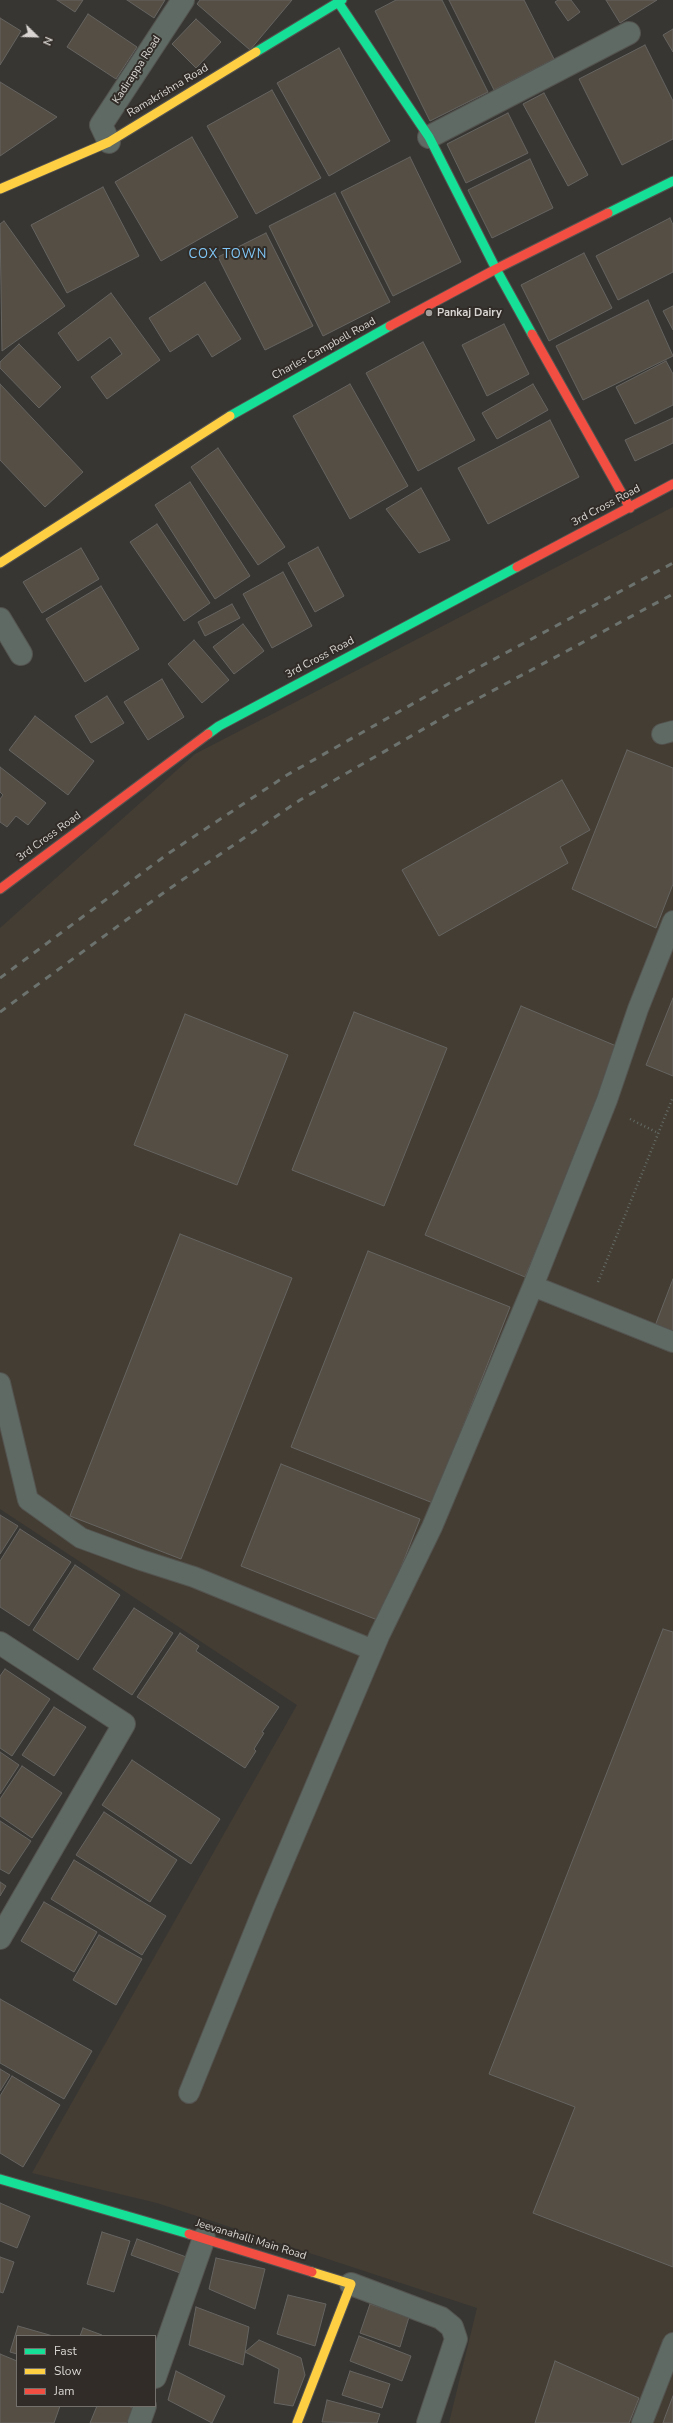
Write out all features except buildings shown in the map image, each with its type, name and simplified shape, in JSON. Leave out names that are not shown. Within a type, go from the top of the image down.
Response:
[{"type":"street","name":"Kadirappa Road","points":[[108,142],[101,125],[183,0]]},
{"type":"street","name":"Ramakrishna Road","points":[[0,189],[108,142],[340,1]]},
{"type":"street","points":[[340,1],[429,137],[496,269],[630,508]]},
{"type":"street","points":[[429,137],[629,33]]},
{"type":"street","name":"Charles Campbell Road","points":[[0,563],[198,435],[311,369],[496,269],[673,181]]},
{"type":"street","name":"3rd Cross Road","points":[[0,888],[219,726],[673,484]]},
{"type":"street","points":[[0,618],[20,654]]},
{"type":"street","points":[[0,1643],[124,1724],[0,1938]]},
{"type":"street","name":"Jeevanahalli Main Road","points":[[0,2179],[204,2238],[352,2284]]},
{"type":"street","points":[[156,2374],[204,2238]]},
{"type":"street","points":[[297,2423],[352,2284],[441,2318],[452,2327],[456,2339],[428,2423]]},
{"type":"street","points":[[139,2423],[145,2407]]},
{"type":"lane","points":[[189,2093],[265,1905],[373,1650],[432,1526],[533,1286],[607,1100],[638,1009],[673,921]]},
{"type":"lane","points":[[533,1286],[673,1342]]},
{"type":"lane","points":[[0,1383],[28,1500],[81,1538],[194,1577],[373,1650]]},
{"type":"lane","points":[[642,2423],[673,2343]]},
{"type":"path","points":[[599,1281],[673,1098]]},
{"type":"shaded area","points":[[673,507],[673,2423],[449,2423],[477,2308],[157,2203],[32,2173],[297,1705],[0,1509],[0,928],[195,754]]},
{"type":"railway","points":[[0,978],[169,853],[287,775],[446,685],[673,563]]},
{"type":"railway","points":[[0,1012],[166,891],[300,800],[453,712],[673,594]]},
{"type":"traffic: fast","points":[[256,52],[342,0]]},
{"type":"traffic: fast","points":[[338,2],[429,137],[496,269],[532,334]]},
{"type":"traffic: fast","points":[[608,213],[673,181]]},
{"type":"traffic: fast","points":[[230,416],[390,326]]},
{"type":"traffic: fast","points":[[208,734],[219,726],[517,567]]},
{"type":"traffic: fast","points":[[0,2179],[189,2234]]},
{"type":"traffic: slow","points":[[0,189],[109,142],[256,52]]},
{"type":"traffic: slow","points":[[0,563],[230,416]]},
{"type":"traffic: slow","points":[[297,2423],[351,2284],[312,2272]]},
{"type":"traffic: jam","points":[[390,326],[496,269],[608,213]]},
{"type":"traffic: jam","points":[[532,334],[630,508]]},
{"type":"traffic: jam","points":[[517,567],[673,484]]},
{"type":"traffic: jam","points":[[0,889],[208,734]]},
{"type":"traffic: jam","points":[[189,2234],[312,2272]]},
{"type":"place","name":"Pankaj Dairy","points":[[429,313]]},
{"type":"district","name":"COX TOWN","points":[[228,255]]}]
